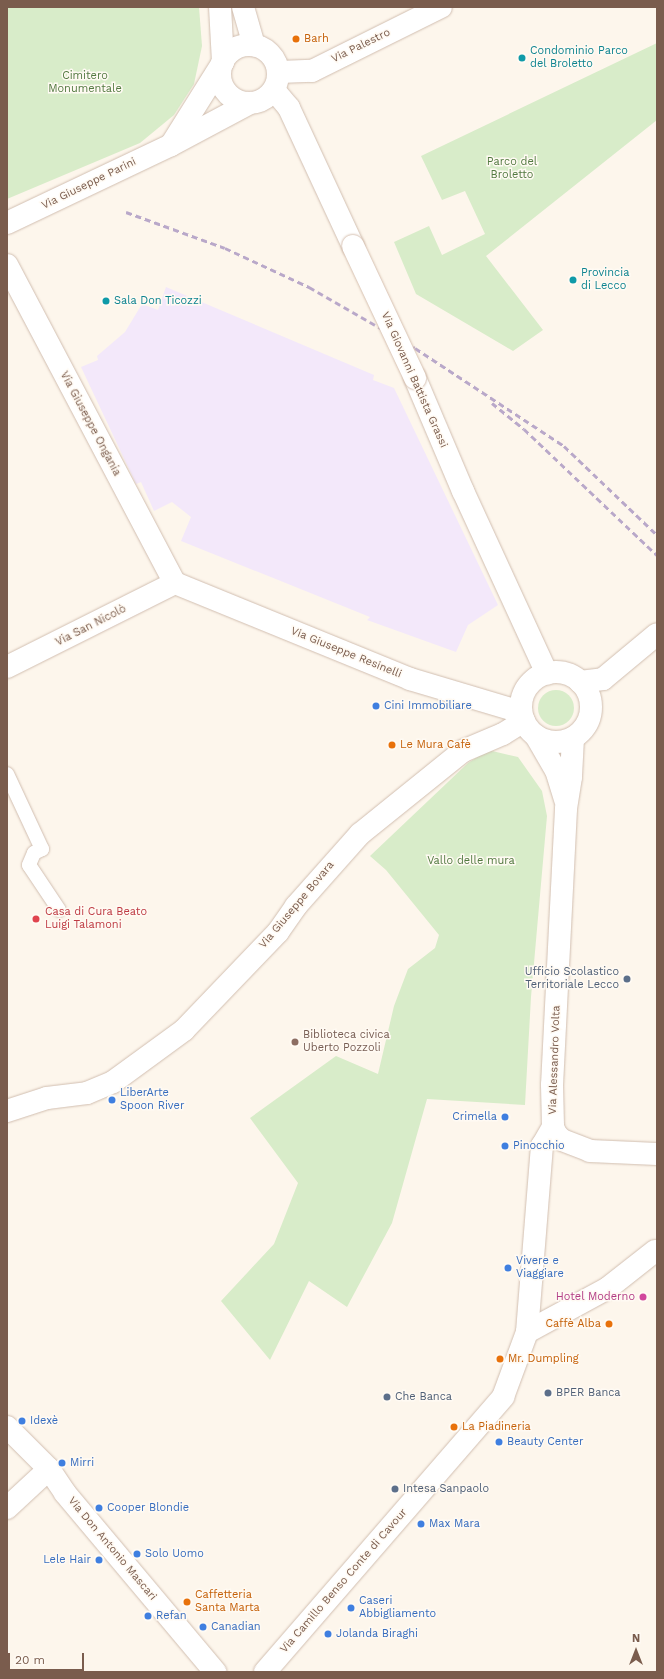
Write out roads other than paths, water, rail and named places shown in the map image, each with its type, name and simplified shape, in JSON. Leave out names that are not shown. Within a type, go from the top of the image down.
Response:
[{"type":"street","points":[[171,145],[223,62],[236,48],[254,45],[271,54],[276,81],[259,101],[250,103],[240,101],[225,90],[221,76],[223,62],[220,7]]},
{"type":"street","points":[[243,7],[254,45]]},
{"type":"street","name":"Via Palestro","points":[[276,81],[312,71],[440,7]]},
{"type":"street","name":"Via Giovanni Battista Grassi","points":[[276,81],[415,378],[463,491],[547,674]]},
{"type":"street","name":"Via Giuseppe Parini","points":[[7,223],[171,145],[250,103]]},
{"type":"street","name":"Via Giuseppe Ongania","points":[[7,265],[175,583]]},
{"type":"street","name":"Via San Nicolò","points":[[7,667],[175,583]]},
{"type":"street","name":"Via Giuseppe Resinelli","points":[[175,583],[410,679],[527,723]]},
{"type":"street","points":[[580,682],[603,679],[657,634]]},
{"type":"street","points":[[547,674],[565,674],[580,682],[589,698],[590,716],[586,725],[573,738],[554,742],[527,723],[524,692],[538,678],[547,674]]},
{"type":"street","name":"Via Alessandro Volta","points":[[527,723],[556,770],[566,809]]},
{"type":"street","name":"Via Giuseppe Bovara","points":[[7,1111],[47,1098],[87,1092],[113,1082],[184,1030],[278,932],[296,906],[360,834],[463,751],[527,723]]},
{"type":"street","name":"Via Alessandro Volta","points":[[527,1332],[542,1146],[553,1127],[552,1085],[566,809],[573,738]]},
{"type":"street","points":[[553,1127],[556,1134],[562,1140],[580,1148],[609,1153],[657,1154]]},
{"type":"street","points":[[527,1332],[608,1288],[655,1251]]},
{"type":"street","name":"Via Camillo Benso Conte di Cavour","points":[[265,1672],[503,1397],[527,1332]]},
{"type":"street","name":"Via Don Antonio Mascari","points":[[7,1427],[49,1469],[65,1493],[215,1672]]},
{"type":"street","points":[[7,1508],[49,1469]]},
{"type":"lane","points":[[7,774],[42,849],[34,853],[29,865],[59,910]]},
{"type":"railway","points":[[126,212],[225,248],[309,287],[415,348],[564,446],[657,535]]},
{"type":"railway","points":[[492,403],[524,429],[657,555]]},
{"type":"place","name":"Barh","points":[[296,39]]},
{"type":"place","name":"Condominio Parco del Broletto","points":[[522,58]]},
{"type":"place","name":"Provincia di Lecco","points":[[573,280]]},
{"type":"place","name":"Sala Don Ticozzi","points":[[106,301]]},
{"type":"place","name":"Cini Immobiliare","points":[[376,706]]},
{"type":"place","name":"Le Mura Cafè","points":[[392,745]]},
{"type":"place","name":"Casa di Cura Beato Luigi Talamoni","points":[[36,919]]},
{"type":"place","name":"Ufficio Scolastico Territoriale Lecco","points":[[627,979]]},
{"type":"place","name":"Biblioteca civica Uberto Pozzoli","points":[[295,1042]]},
{"type":"place","name":"LiberArte Spoon River","points":[[112,1100]]},
{"type":"place","name":"Crimella","points":[[505,1117]]},
{"type":"place","name":"Pinocchio","points":[[505,1146]]},
{"type":"place","name":"Vivere e Viaggiare","points":[[508,1268]]},
{"type":"place","name":"Hotel Moderno","points":[[643,1297]]},
{"type":"place","name":"Caffè Alba","points":[[609,1324]]},
{"type":"place","name":"Mr. Dumpling","points":[[500,1359]]},
{"type":"place","name":"BPER Banca","points":[[548,1393]]},
{"type":"place","name":"Che Banca","points":[[387,1397]]},
{"type":"place","name":"Idexè","points":[[22,1421]]},
{"type":"place","name":"La Piadineria","points":[[454,1427]]},
{"type":"place","name":"Beauty Center","points":[[499,1442]]},
{"type":"place","name":"Mirri","points":[[62,1463]]},
{"type":"place","name":"Intesa Sanpaolo","points":[[395,1489]]},
{"type":"place","name":"Cooper Blondie","points":[[99,1508]]},
{"type":"place","name":"Max Mara","points":[[421,1524]]},
{"type":"place","name":"Solo Uomo","points":[[137,1554]]},
{"type":"place","name":"Lele Hair","points":[[99,1560]]},
{"type":"place","name":"Caffetteria Santa Marta","points":[[187,1602]]},
{"type":"place","name":"Caseri Abbigliamento","points":[[351,1608]]},
{"type":"place","name":"Refan","points":[[148,1616]]},
{"type":"place","name":"Canadian","points":[[203,1627]]},
{"type":"place","name":"Jolanda Biraghi","points":[[328,1634]]},
{"type":"park label","name":"Cimitero Monumentale","points":[[85,83]]},
{"type":"park label","name":"Parco del Broletto","points":[[512,169]]},
{"type":"park label","name":"Vallo delle mura","points":[[471,861]]}]
